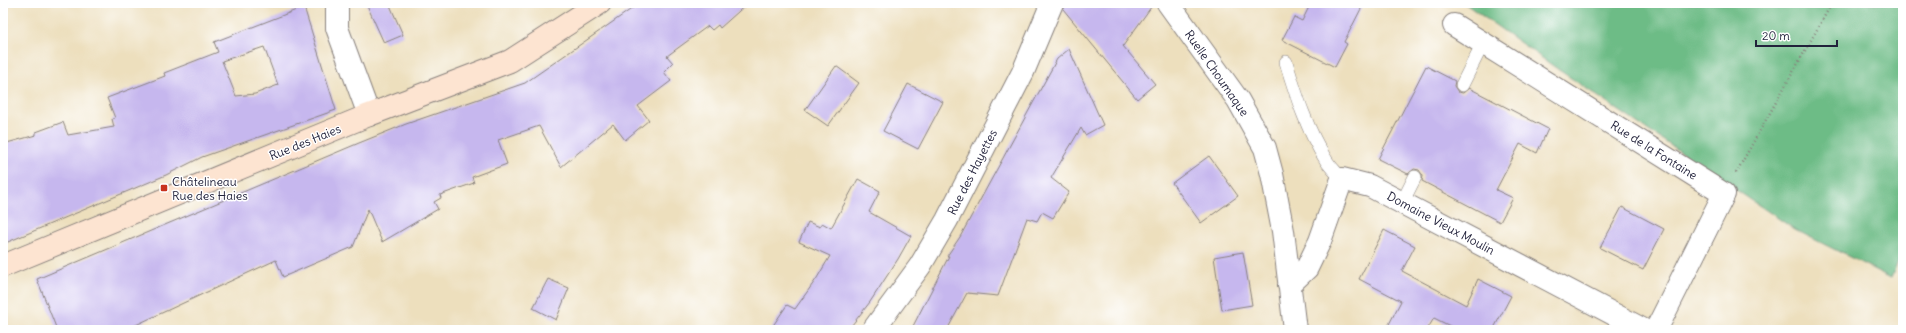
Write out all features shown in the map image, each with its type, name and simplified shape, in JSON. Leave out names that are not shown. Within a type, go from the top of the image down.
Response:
[{"type":"street","points":[[337,3],[337,28],[369,115]]},
{"type":"street","name":"Rue des Haies","points":[[3,266],[369,115],[510,61],[600,3]]},
{"type":"street","name":"Rue des Hayettes","points":[[873,330],[920,266],[947,220],[1023,72],[1052,3]]},
{"type":"street","name":"Ruelle Choumaque","points":[[1168,3],[1238,100],[1265,148],[1272,174],[1283,231],[1295,330]]},
{"type":"street","name":"Rue de la Fontaine","points":[[1454,25],[1724,194]]},
{"type":"street","points":[[1289,285],[1307,268],[1320,241],[1342,179]]},
{"type":"street","name":"Domaine Vieux Moulin","points":[[1342,179],[1370,186],[1644,330]]},
{"type":"street","points":[[1656,330],[1724,194]]},
{"type":"lane","points":[[1462,85],[1483,43]]},
{"type":"lane","points":[[1286,62],[1299,104],[1311,131],[1326,161],[1342,179]]},
{"type":"lane","points":[[1402,203],[1415,177]]},
{"type":"path","points":[[1724,194],[1832,3]]},
{"type":"green space","points":[[1464,3],[1903,3],[1903,250],[1891,278],[1794,229],[1559,70]]},
{"type":"building","points":[[366,3],[389,3],[403,35],[384,43]]},
{"type":"building","points":[[640,3],[748,3],[720,28],[718,25],[712,30],[708,26],[667,56],[673,63],[664,72],[671,81],[638,106],[649,120],[625,140],[613,124],[561,167],[539,126],[498,140],[507,164],[472,177],[474,183],[440,195],[441,198],[434,202],[438,209],[382,242],[368,209],[353,247],[283,277],[276,260],[125,330],[57,330],[37,279],[406,124],[525,83]]},
{"type":"building","points":[[1064,3],[1154,3],[1123,46],[1155,84],[1137,99],[1063,9]]},
{"type":"building","points":[[1311,3],[1364,3],[1344,42],[1347,44],[1335,67],[1282,40],[1294,17],[1302,21]]},
{"type":"building","points":[[304,7],[336,110],[202,157],[166,175],[3,244],[3,144],[36,135],[36,132],[63,122],[68,135],[114,127],[112,119],[115,118],[107,98],[165,76],[164,73],[218,52],[214,42]],"holes":[[[264,47],[278,85],[255,94],[236,96],[222,61]]]},
{"type":"building","points":[[1069,49],[1103,125],[1085,135],[1081,128],[1051,178],[1069,192],[1053,218],[1042,212],[1037,221],[1027,218],[998,296],[967,293],[947,330],[911,330],[949,256],[947,256],[960,237],[1057,59]]},
{"type":"building","points":[[836,66],[859,83],[828,126],[805,110]]},
{"type":"building","points":[[1426,66],[1455,81],[1454,86],[1458,92],[1463,93],[1469,88],[1548,129],[1537,153],[1520,144],[1496,190],[1513,198],[1500,222],[1422,181],[1423,176],[1419,170],[1414,169],[1408,174],[1378,159]]},
{"type":"building","points":[[908,84],[943,102],[918,149],[883,131]]},
{"type":"building","points":[[1209,156],[1238,196],[1201,223],[1172,183]]},
{"type":"building","points":[[858,179],[880,191],[869,212],[911,236],[898,259],[870,302],[848,330],[770,330],[787,305],[795,309],[817,278],[830,256],[799,242],[808,222],[820,227],[822,223],[831,228]]},
{"type":"building","points":[[1622,207],[1664,229],[1643,270],[1600,248]]},
{"type":"building","points":[[1384,230],[1415,246],[1402,271],[1466,305],[1478,279],[1511,296],[1493,330],[1458,330],[1434,318],[1427,330],[1386,330],[1401,301],[1359,279]]},
{"type":"building","points":[[1243,252],[1252,305],[1222,310],[1214,257]]},
{"type":"building","points":[[548,279],[569,288],[556,320],[533,308]]},
{"type":"place","name":"Châtelineau Rue des Haies","points":[[164,188]]}]
